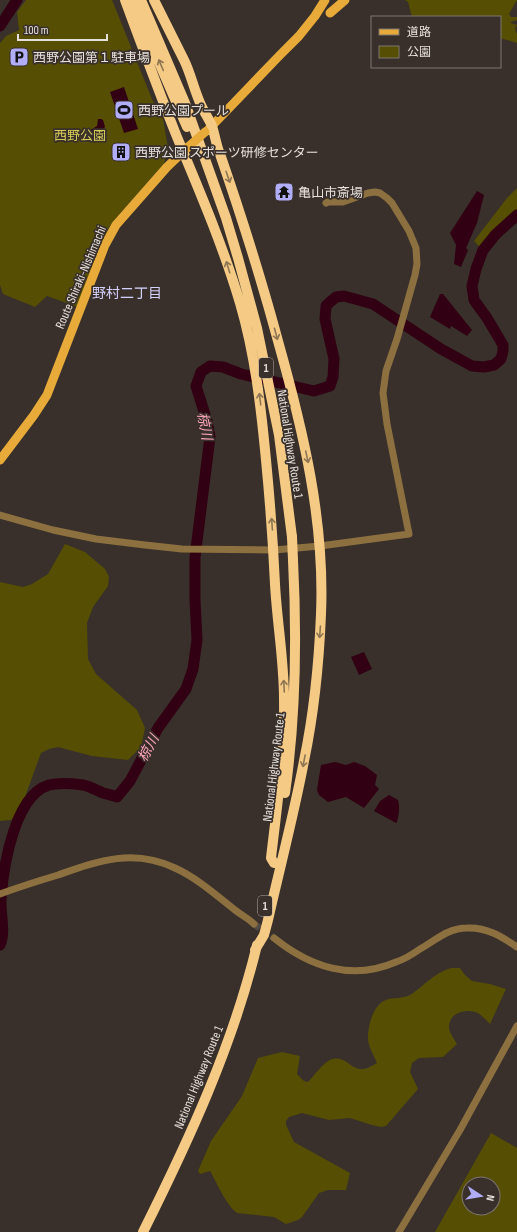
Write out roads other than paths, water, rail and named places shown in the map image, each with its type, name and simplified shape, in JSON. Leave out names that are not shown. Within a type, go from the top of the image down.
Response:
[{"type":"highway","points":[[125,0],[178,138],[185,150],[225,256],[245,302],[264,438],[274,550]]},
{"type":"highway","name":"National Highway Route 1","points":[[132,0],[195,148],[245,284]]},
{"type":"highway","name":"National Highway Route 1","points":[[141,0],[176,82],[226,218],[245,284],[245,302],[264,360],[279,435],[292,537],[296,639],[289,762],[274,863],[255,950],[242,997],[215,1076],[193,1127],[143,1232]]},
{"type":"highway","points":[[154,0],[185,62],[208,129],[216,142],[238,206],[266,297],[298,418],[313,486],[320,546]]},
{"type":"highway","name":"1","points":[[255,950],[264,935],[268,920],[304,761],[317,678],[321,593],[320,546]]},
{"type":"highway","name":"1","points":[[274,550],[275,591],[283,663],[284,700],[282,755],[271,858],[274,863]]},
{"type":"main road","name":"Route Shiraki-Nishimachi","points":[[0,460],[47,395],[87,289],[105,245],[116,225],[166,167],[208,129],[299,36],[315,16],[325,0]]},
{"type":"main road","points":[[330,13],[345,0]]},
{"type":"street","points":[[0,515],[53,530],[96,539],[182,549],[274,550],[320,546],[409,534],[387,424],[383,393],[386,371],[397,340],[415,275],[417,264],[416,248],[392,203],[383,195],[375,192],[343,202],[326,203]]},
{"type":"street","points":[[0,894],[101,860],[125,857],[145,858],[167,864],[197,880],[254,924]]},
{"type":"street","points":[[274,938],[291,951],[310,961],[331,968],[346,970],[370,969],[396,962],[424,947],[445,933],[462,928],[488,930],[517,946]]},
{"type":"street","points":[[399,1232],[460,1130],[517,1026]]},
{"type":"waterway","points":[[0,26],[17,0]]},
{"type":"waterway","name":"椋川","points":[[0,945],[3,935],[1,905],[2,886],[8,850],[21,814],[30,799],[41,789],[55,784],[73,784],[90,787],[117,797],[130,781],[158,728],[186,689],[193,669],[197,640],[195,557],[210,437],[207,421],[196,386],[201,372],[210,366],[223,367],[241,374],[314,391],[330,386],[333,377],[334,359],[325,319],[326,306],[336,297],[344,296],[373,304],[441,349],[472,366],[484,367],[494,365],[501,359],[503,345],[474,300],[472,286],[483,250],[496,234],[517,215]]},
{"type":"tunnel","points":[[254,924],[274,938]]},
{"type":"place","name":"西野公園第１駐車場","points":[[19,57]]},
{"type":"place","name":"西野公園プール","points":[[124,110]]},
{"type":"place","name":"西野公園 スポーツ研修センター","points":[[121,152]]},
{"type":"place","name":"亀山市斎場","points":[[284,192]]},
{"type":"district","name":"野村二丁目","points":[[127,293]]},
{"type":"park label","name":"西野公園","points":[[80,135]]}]
